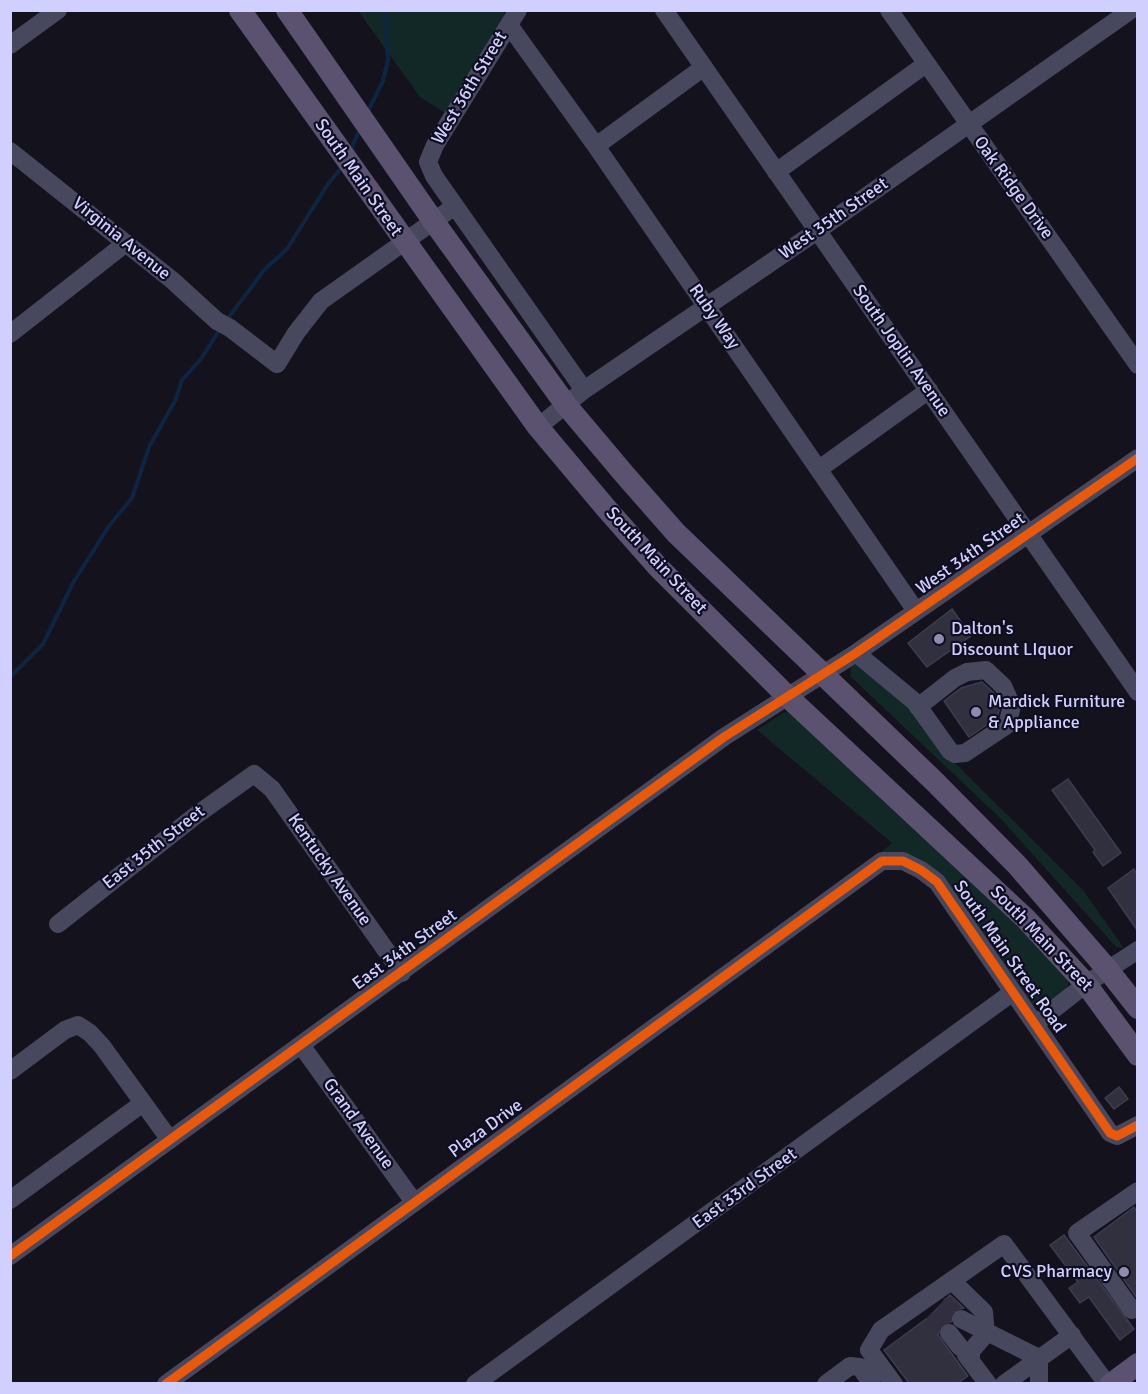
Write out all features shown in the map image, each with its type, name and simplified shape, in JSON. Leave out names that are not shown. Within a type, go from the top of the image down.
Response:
[{"type":"main road","name":"South Main Street","points":[[240,10],[404,243],[538,427],[658,567],[788,697],[1026,920],[1086,984],[1137,1054]]},
{"type":"main road","name":"South Main Street","points":[[287,10],[434,222],[566,405],[676,533],[936,783],[1017,865],[1108,970],[1137,1008]]},
{"type":"main road","points":[[1109,1383],[1137,1364]]},
{"type":"street","points":[[10,45],[58,10]]},
{"type":"street","name":"South Joplin Avenue","points":[[664,10],[1137,692]]},
{"type":"street","name":"Oak Ridge Drive","points":[[889,10],[1137,365]]},
{"type":"street","name":"West 35th Street","points":[[538,427],[584,390],[1131,15]]},
{"type":"street","name":"Ruby Way","points":[[514,18],[596,146],[916,611]]},
{"type":"street","name":"West 36th Street","points":[[455,206],[434,176],[428,162],[435,145],[514,18]]},
{"type":"street","points":[[776,172],[926,64]]},
{"type":"street","points":[[596,146],[704,67]]},
{"type":"street","name":"Virginia Avenue","points":[[10,151],[172,280],[223,325],[277,364],[296,333],[321,302],[404,243]]},
{"type":"street","points":[[404,243],[455,206],[584,390]]},
{"type":"street","points":[[10,334],[126,243]]},
{"type":"street","points":[[819,469],[929,390]]},
{"type":"street","name":"West 34th Street","points":[[822,674],[1137,458]]},
{"type":"street","points":[[856,652],[918,707],[950,752],[955,754],[965,753],[1007,725],[1012,706],[1003,686],[986,670],[967,672],[955,678],[918,707]]},
{"type":"street","name":"East 34th Street","points":[[10,1256],[724,737],[822,674]]},
{"type":"street","name":"Kentucky Avenue","points":[[251,775],[258,775],[269,785],[402,973]]},
{"type":"street","name":"East 35th Street","points":[[58,924],[251,775]]},
{"type":"street","name":"South Main Street Road","points":[[826,901],[882,861],[903,861],[921,870],[937,882],[1110,1133],[1117,1136],[1137,1125]]},
{"type":"street","name":"Plaza Drive","points":[[166,1383],[826,901]]},
{"type":"street","points":[[1035,1024],[1086,984],[1137,950]]},
{"type":"street","name":"East 33rd Street","points":[[475,1383],[1013,992]]},
{"type":"street","points":[[10,1071],[65,1030],[78,1025],[90,1033],[102,1046],[170,1140]]},
{"type":"street","name":"Grand Avenue","points":[[301,1045],[414,1202]]},
{"type":"street","points":[[10,1200],[143,1103]]},
{"type":"street","points":[[1132,1310],[1077,1233],[1137,1191]]},
{"type":"street","points":[[894,1383],[869,1350],[881,1330],[932,1305],[952,1281],[1004,1244],[1109,1383]]},
{"type":"street","points":[[952,1281],[984,1312],[986,1334],[971,1351],[962,1343]]},
{"type":"street","points":[[962,1343],[986,1334],[1039,1358]]},
{"type":"street","points":[[1004,1383],[1072,1335]]},
{"type":"street","points":[[962,1343],[988,1383]]},
{"type":"street","points":[[1039,1358],[1039,1383]]},
{"type":"street","points":[[839,1380],[850,1366],[860,1366],[872,1383]]},
{"type":"green space","points":[[358,11],[504,11],[505,18],[447,114],[420,97]]},
{"type":"green space","points":[[856,660],[914,707],[949,757],[1083,890],[1124,948],[1116,947],[1001,819],[850,676],[851,667]]},
{"type":"green space","points":[[785,712],[800,714],[1070,977],[1067,988],[1046,1006],[1031,1005],[954,894],[878,855],[892,843],[757,730]]},
{"type":"building","name":"Dalton's Discount LIquor","points":[[952,609],[971,636],[927,667],[908,643]]},
{"type":"building","name":"Mardick Furniture & Appliance","points":[[982,682],[994,693],[1000,707],[997,718],[969,737],[944,701],[961,688]]},
{"type":"building","points":[[1068,779],[1121,853],[1103,866],[1093,852],[1095,850],[1052,790]]},
{"type":"building","points":[[1134,869],[1137,875],[1137,930],[1108,888]]},
{"type":"building","points":[[1119,1087],[1128,1099],[1114,1109],[1105,1098]]},
{"type":"building","name":"CVS Pharmacy","points":[[1134,1207],[1137,1212],[1137,1298],[1094,1237]]},
{"type":"building","points":[[1064,1235],[1134,1329],[1120,1340],[1089,1297],[1080,1303],[1069,1288],[1078,1282],[1050,1245]]},
{"type":"building","points":[[950,1295],[964,1308],[954,1310],[951,1322],[942,1325],[938,1335],[968,1376],[958,1383],[909,1383],[884,1350],[930,1316]]},
{"type":"waterway","points":[[368,111],[383,81],[388,60],[384,10]]},
{"type":"waterway","points":[[351,149],[360,129]]},
{"type":"waterway","points":[[226,321],[265,269],[287,249],[328,184],[342,167]]},
{"type":"waterway","points":[[10,677],[43,644],[74,581],[109,526],[132,498],[149,447],[175,401],[182,380],[201,359],[220,329]]},
{"type":"tunnel","points":[[940,1305],[961,1319]]},
{"type":"tunnel","points":[[933,1313],[949,1333]]},
{"type":"cycle path","points":[[10,1256],[724,737],[856,653],[1138,458]]},
{"type":"cycle path","points":[[166,1384],[882,861],[903,861],[921,870],[937,882],[1110,1133],[1117,1136],[1138,1125]]},
{"type":"place","name":"Dalton's Discount LIquor","points":[[939,639]]},
{"type":"place","name":"Mardick Furniture & Appliance","points":[[976,712]]},
{"type":"place","name":"CVS Pharmacy","points":[[1124,1272]]}]
